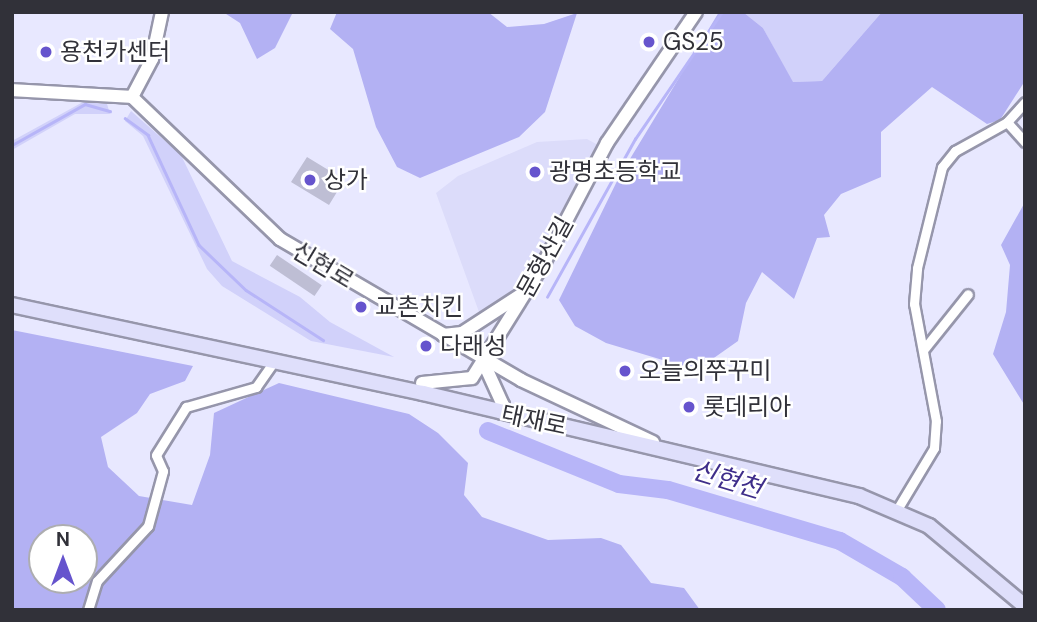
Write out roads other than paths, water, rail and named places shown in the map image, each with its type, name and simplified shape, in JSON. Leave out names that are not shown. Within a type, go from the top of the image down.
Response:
[{"type":"main road","points":[[12,90],[132,97],[152,58],[162,12]]},
{"type":"main road","name":"문형산길","points":[[422,383],[459,383],[472,378],[528,290],[607,143],[696,12]]},
{"type":"main road","name":"신현로","points":[[132,97],[280,239],[482,359],[653,442]]},
{"type":"main road","points":[[443,335],[462,333],[528,290]]},
{"type":"main road","name":"태재로","points":[[12,299],[422,383],[502,409],[859,496],[929,526],[1025,606]]},
{"type":"main road","name":"태재로","points":[[12,306],[653,442],[861,492],[931,523],[1025,597]]},
{"type":"main road","points":[[482,359],[502,409]]},
{"type":"street","points":[[898,508],[934,448],[936,421],[924,349],[915,327],[917,268],[942,167],[955,151],[1007,122],[1025,102]]},
{"type":"street","points":[[1007,122],[1025,142]]},
{"type":"street","points":[[924,349],[968,294]]},
{"type":"street","points":[[88,610],[97,581],[148,526],[163,471],[156,455],[186,407],[256,387],[273,363]]},
{"type":"waterway","points":[[547,297],[635,139],[722,12]]},
{"type":"waterway","points":[[12,145],[85,104],[110,111]]},
{"type":"waterway","points":[[125,118],[148,135],[199,245],[246,290],[323,340]]},
{"type":"waterway","name":"신현천","points":[[488,431],[619,484],[668,490],[840,541],[902,577],[937,610]]},
{"type":"place","name":"GS25","points":[[649,42]]},
{"type":"place","name":"용천카센터","points":[[46,52]]},
{"type":"place","name":"광명초등학교","points":[[535,172]]},
{"type":"place","name":"상가","points":[[310,180]]},
{"type":"place","name":"교촌치킨","points":[[361,307]]},
{"type":"place","name":"다래성","points":[[426,346]]},
{"type":"place","name":"오늘의쭈꾸미","points":[[625,371]]},
{"type":"place","name":"롯데리아","points":[[689,407]]}]
